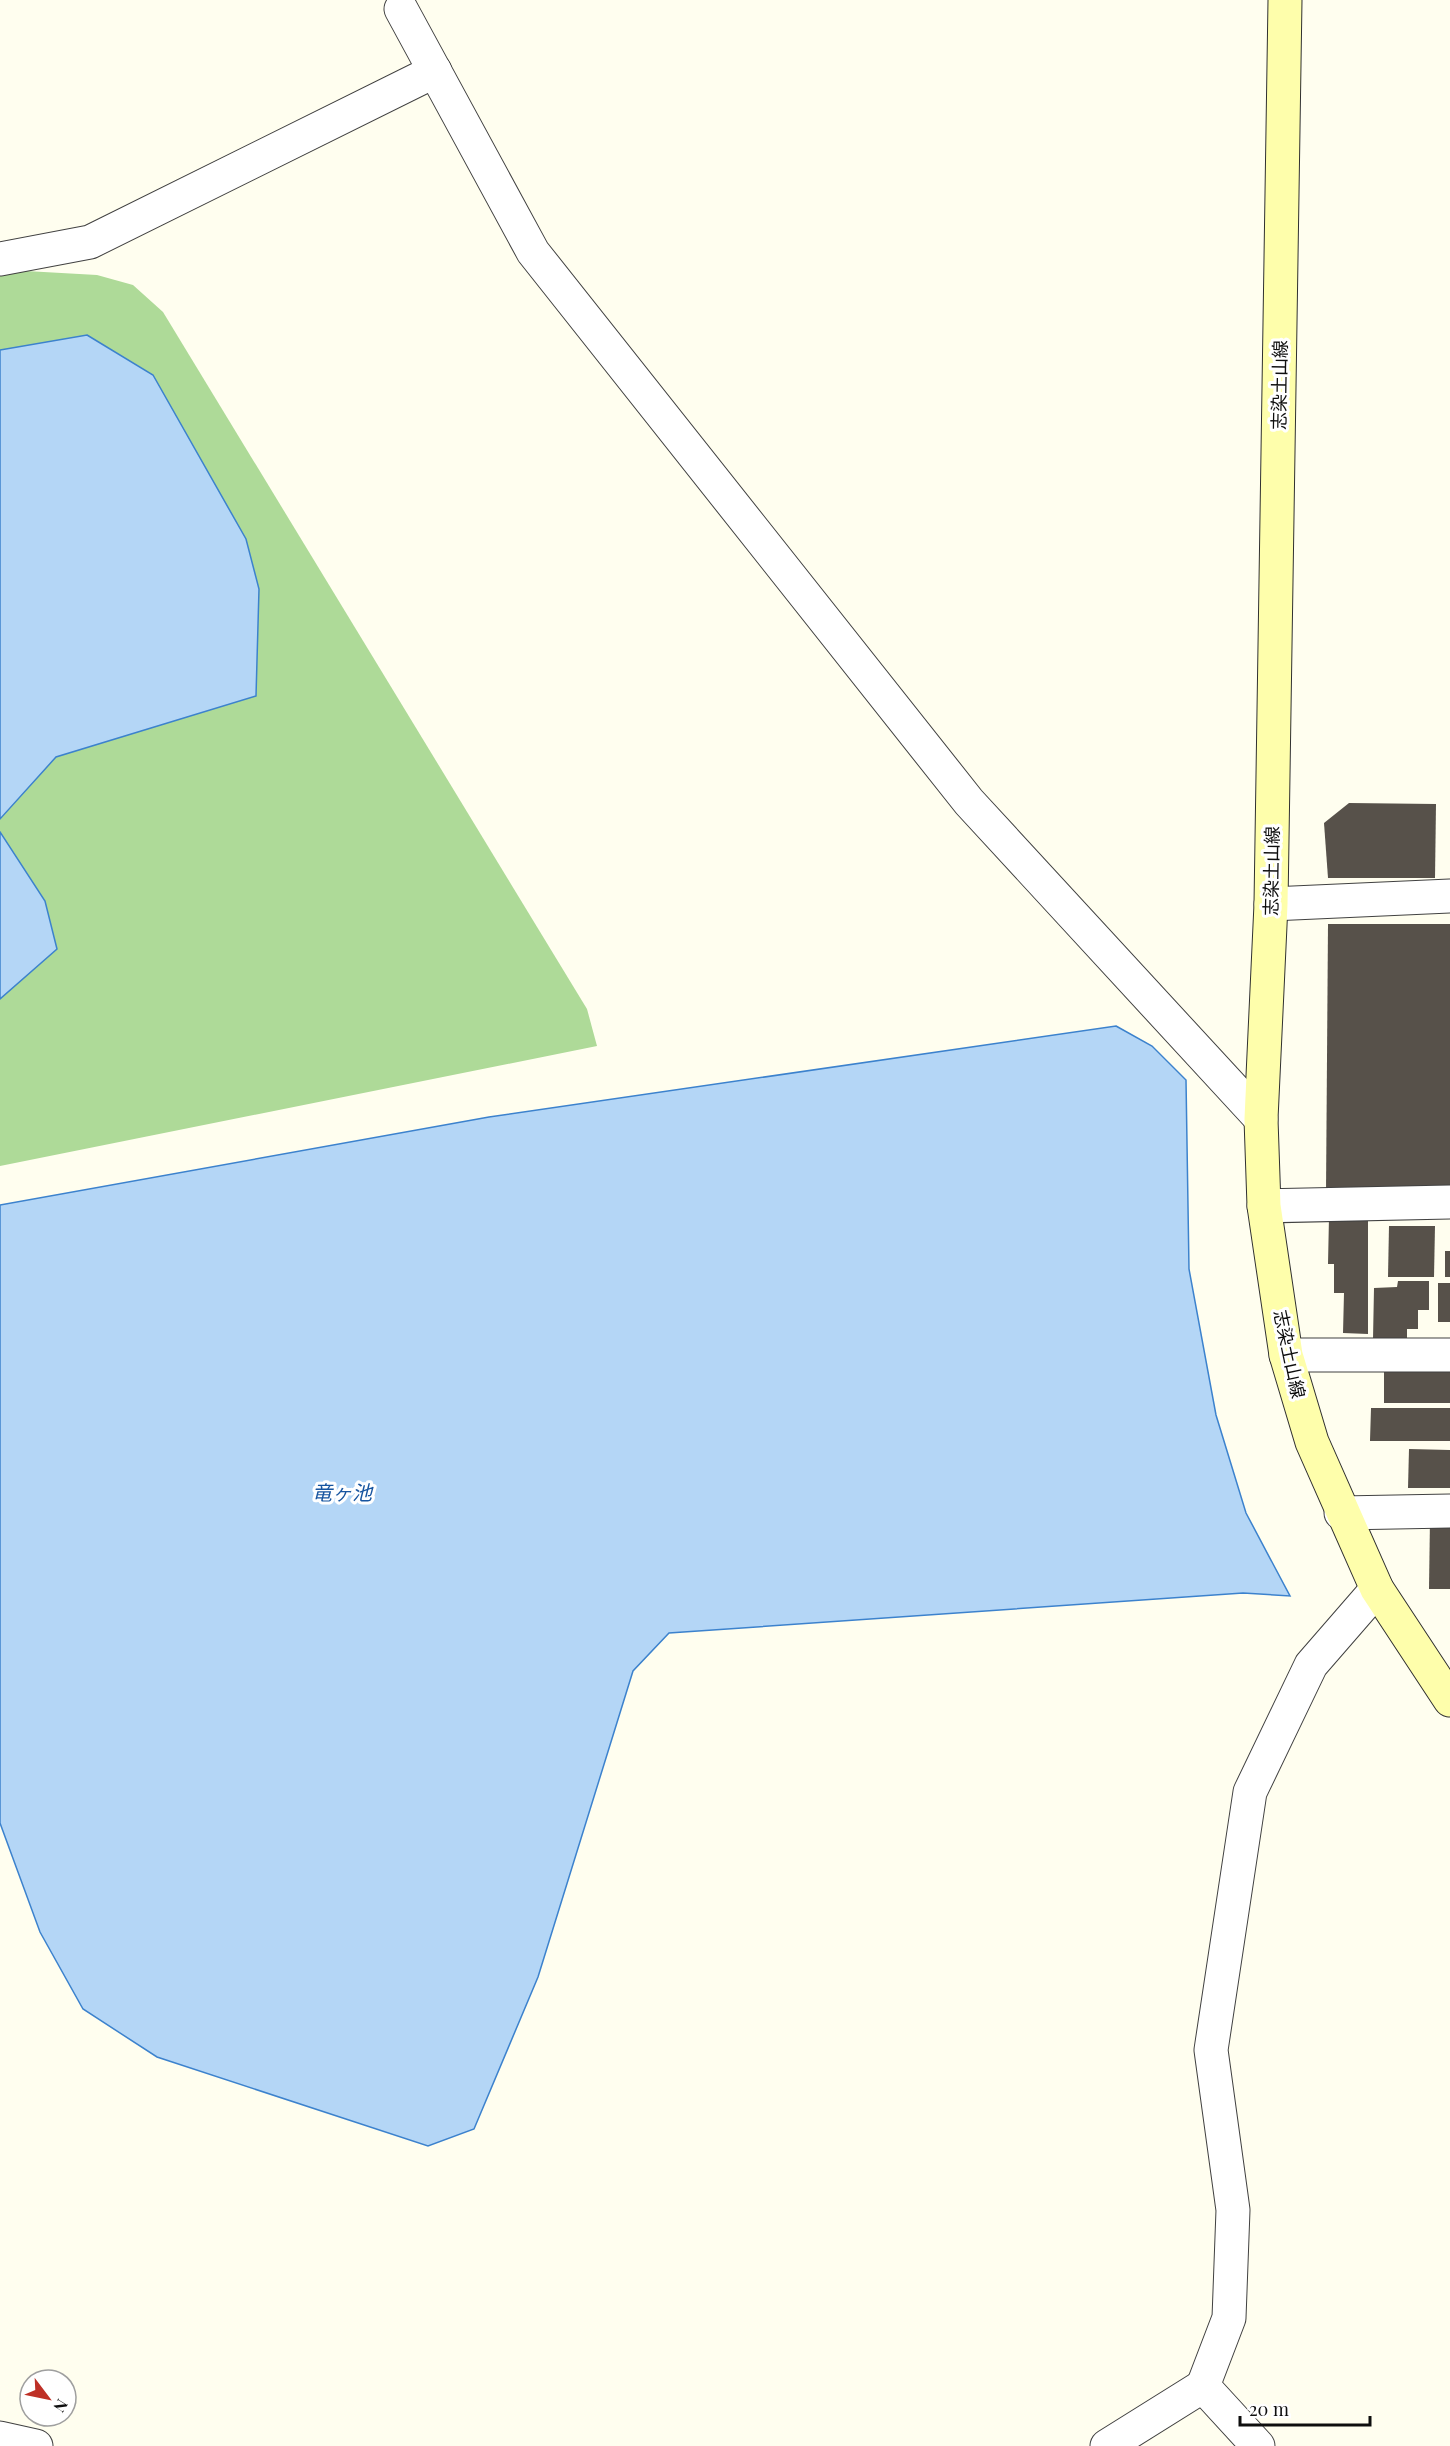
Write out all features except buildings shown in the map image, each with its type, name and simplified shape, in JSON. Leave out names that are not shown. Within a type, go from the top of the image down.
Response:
[{"type":"main road","name":"志染土山線","points":[[1285,0],[1271,904],[1261,1119],[1264,1206],[1286,1355],[1312,1442],[1341,1513],[1377,1589],[1450,1700]]},
{"type":"street","points":[[401,9],[533,252],[969,802],[1261,1119]]},
{"type":"street","points":[[0,259],[90,242],[435,71]]},
{"type":"street","points":[[1271,904],[1450,896]]},
{"type":"street","points":[[1264,1206],[1450,1202]]},
{"type":"street","points":[[1286,1355],[1450,1355]]},
{"type":"street","points":[[1341,1513],[1450,1511]]},
{"type":"street","points":[[1107,2446],[1203,2386],[1229,2318],[1233,2210],[1211,2050],[1250,1792],[1311,1665],[1377,1589]]},
{"type":"street","points":[[1203,2386],[1258,2446]]},
{"type":"street","points":[[0,2439],[36,2446]]},
{"type":"green space","points":[[8,270],[97,275],[133,285],[163,312],[587,1009],[597,1046],[0,1166],[0,272]]},
{"type":"water","points":[[87,335],[153,375],[246,539],[259,589],[256,696],[56,757],[0,819],[0,350]]},
{"type":"water","points":[[0,832],[45,901],[57,949],[0,999]]},
{"type":"water","name":"竜ヶ池","points":[[1116,1026],[1152,1046],[1186,1080],[1189,1269],[1216,1415],[1246,1513],[1290,1596],[1243,1593],[669,1633],[633,1671],[538,1977],[474,2129],[428,2146],[157,2057],[83,2009],[40,1932],[0,1823],[0,1205],[489,1117]]}]
